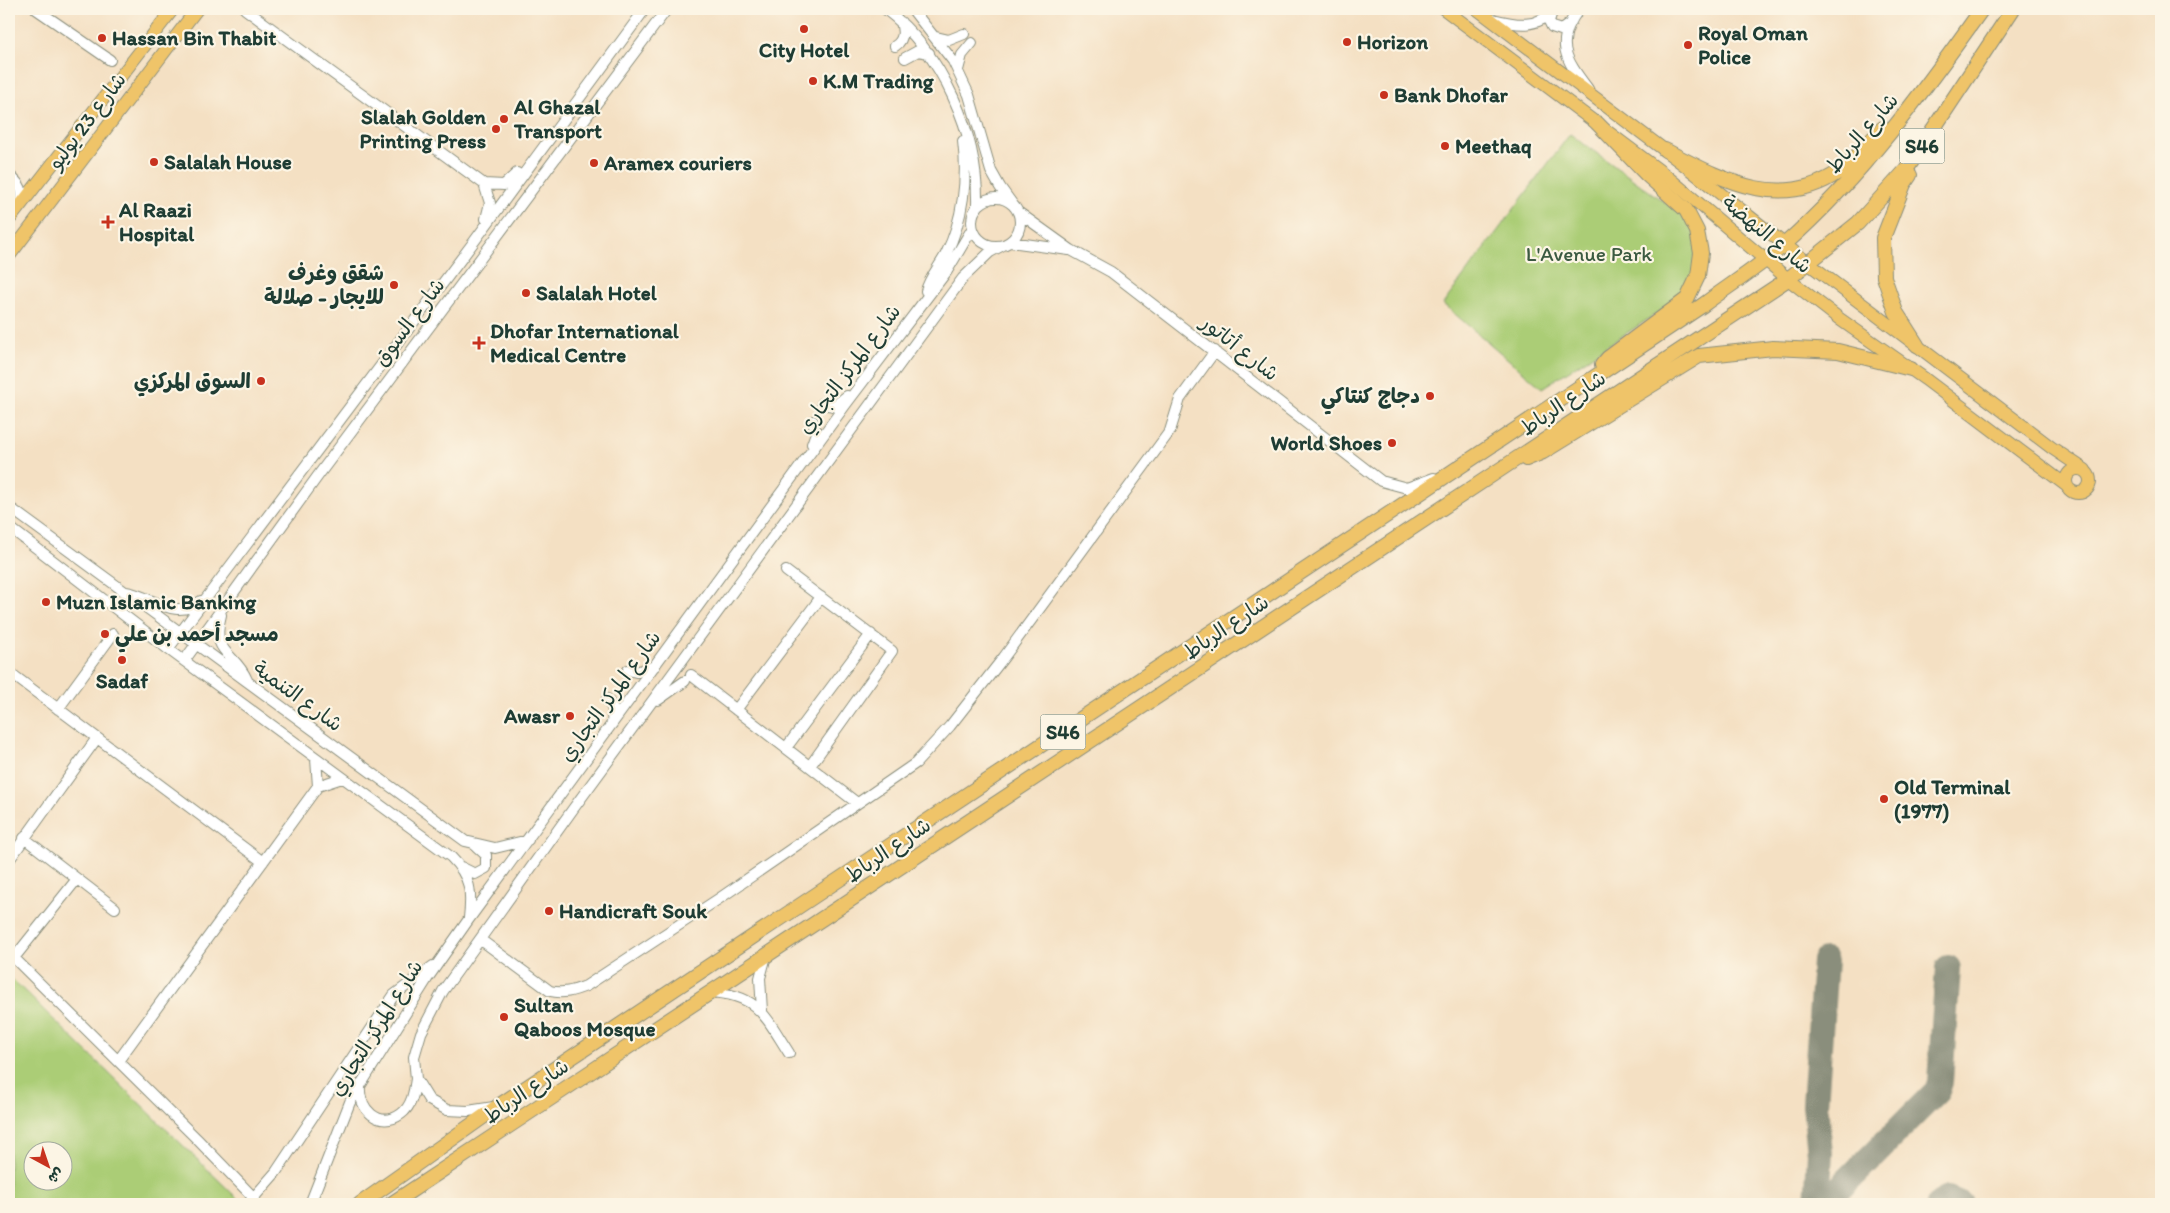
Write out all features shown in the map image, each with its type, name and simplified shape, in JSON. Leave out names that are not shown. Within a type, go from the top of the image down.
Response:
[{"type":"highway","name":"شارع الرباط","points":[[360,1204],[498,1107],[1490,449],[1703,305],[1785,244],[1857,171],[1915,102],[1982,9]]},
{"type":"highway","name":"شارع الرباط","points":[[391,1204],[1788,279],[1858,223],[1906,170],[2012,9]]},
{"type":"highway","points":[[1916,345],[1896,312],[1884,277],[1883,238],[1904,184],[1956,111],[1983,52]]},
{"type":"highway","points":[[1665,150],[1720,178],[1758,191],[1804,189],[1840,171],[1882,129],[1915,102]]},
{"type":"highway","points":[[1588,383],[1608,358],[1687,299],[1698,276],[1701,253],[1697,231],[1686,210],[1646,174],[1597,123]]},
{"type":"highway","points":[[1500,469],[1543,452],[1699,356],[1773,348],[1838,351],[1911,369]]},
{"type":"main road","name":"شارع 23 يوليو","points":[[9,220],[173,9]]},
{"type":"main road","name":"شارع 23 يوليو","points":[[9,256],[197,9]]},
{"type":"main road","name":"شارع النهضة","points":[[1444,9],[1664,174],[1788,279],[2067,486]]},
{"type":"main road","name":"شارع النهضة","points":[[1477,9],[1665,150],[1808,264],[2052,448],[2085,470]]},
{"type":"main road","points":[[2072,470],[2085,470],[2091,480],[2088,489],[2075,492],[2067,486],[2066,477],[2072,470]]},
{"type":"street","points":[[36,9],[110,60]]},
{"type":"street","points":[[245,9],[484,184],[499,186],[507,183],[550,130],[565,117]]},
{"type":"street","name":"شارع السوق","points":[[168,649],[646,9]]},
{"type":"street","name":"شارع السوق","points":[[184,661],[320,474],[667,9]]},
{"type":"street","points":[[885,9],[901,22],[929,53],[944,79],[962,123],[970,144],[975,170],[977,207],[971,221],[972,229],[976,236],[988,246],[1007,244],[1020,228],[1016,208],[1000,187],[992,171],[980,128],[958,70],[936,36],[912,9]]},
{"type":"street","points":[[1579,9],[1568,25],[1563,40],[1568,58],[1586,87],[1600,103]]},
{"type":"street","points":[[1488,17],[1514,24],[1531,25],[1541,21],[1554,10]]},
{"type":"street","points":[[1554,10],[1549,21],[1552,27],[1561,30],[1568,25]]},
{"type":"street","points":[[895,46],[902,40],[901,22]]},
{"type":"street","points":[[936,36],[954,40],[964,34]]},
{"type":"street","points":[[958,70],[962,55],[972,43]]},
{"type":"street","points":[[905,58],[918,52],[929,53]]},
{"type":"street","points":[[924,301],[927,287],[951,242],[962,198],[966,164],[962,123]]},
{"type":"street","points":[[9,175],[18,182],[29,185],[40,178]]},
{"type":"street","points":[[18,182],[22,191],[20,205]]},
{"type":"street","points":[[473,243],[490,208],[484,184]]},
{"type":"street","points":[[977,207],[983,202],[999,198],[1016,208]]},
{"type":"street","name":"شارع أتاتور","points":[[1016,208],[1071,250],[1111,272],[1381,481],[1408,488],[1423,484],[1490,449]]},
{"type":"street","name":"شارع المركز التجاري","points":[[310,1204],[350,1102],[440,961],[803,463],[947,271],[972,229]]},
{"type":"street","name":"شارع أتاتور","points":[[1007,244],[1071,250]]},
{"type":"street","name":"شارع المركز التجاري","points":[[498,1107],[468,1111],[447,1110],[429,1100],[416,1079],[414,1057],[421,1033],[443,991],[650,705],[853,437],[963,278],[990,252],[1007,244]]},
{"type":"street","points":[[481,940],[550,991],[560,993],[574,991],[586,986],[714,903],[916,763],[950,726],[1004,657],[1170,431],[1180,399],[1215,351]]},
{"type":"street","points":[[822,404],[828,406],[840,402],[866,378]]},
{"type":"street","points":[[803,463],[816,433],[813,421]]},
{"type":"street","name":"شارع التنمية","points":[[9,507],[465,841],[495,848],[528,840]]},
{"type":"street","name":"شارع التنمية","points":[[9,527],[168,649],[457,863],[468,882],[471,895],[469,919]]},
{"type":"street","points":[[786,571],[890,648],[892,654],[810,766]]},
{"type":"street","points":[[122,591],[139,595],[164,608],[177,610],[191,608],[209,595]]},
{"type":"street","points":[[736,710],[821,597]]},
{"type":"street","points":[[223,609],[218,626],[218,640],[225,652],[243,672],[248,683]]},
{"type":"street","points":[[58,709],[113,634]]},
{"type":"street","points":[[786,748],[871,634]]},
{"type":"street","points":[[628,670],[642,671],[656,665]]},
{"type":"street","points":[[9,672],[263,862]]},
{"type":"street","points":[[650,705],[688,678],[736,710],[857,803]]},
{"type":"street","points":[[607,699],[613,709],[611,725]]},
{"type":"street","points":[[9,860],[97,738]]},
{"type":"street","points":[[316,759],[318,786]]},
{"type":"street","points":[[118,1061],[318,786],[342,778]]},
{"type":"street","points":[[24,838],[114,908]]},
{"type":"street","points":[[457,863],[465,870],[475,874],[486,868],[486,855],[473,844]]},
{"type":"street","points":[[77,879],[11,956],[118,1061],[251,1201],[276,1172],[394,995],[440,961]]},
{"type":"street","points":[[762,1011],[760,978],[766,956]]},
{"type":"street","points":[[710,992],[731,994],[748,1001],[762,1011],[789,1053]]},
{"type":"street","points":[[360,1086],[359,1096],[369,1114],[378,1119],[389,1119],[400,1115],[408,1106],[414,1096],[416,1079]]},
{"type":"green space","name":"L'Avenue Park","points":[[1570,134],[1692,222],[1700,263],[1681,298],[1542,388],[1443,304]]},
{"type":"green space","points":[[9,976],[239,1200],[235,1204],[9,1204]]},
{"type":"taxiway","points":[[1817,1204],[1820,1153],[1815,1105],[1825,961]]},
{"type":"taxiway","points":[[1824,1204],[1937,1091],[1940,1082],[1948,968]]},
{"type":"taxiway","points":[[1939,1204],[1948,1199],[1960,1204]]},
{"type":"place","name":"City Hotel","points":[[804,29]]},
{"type":"place","name":"Hassan Bin Thabit","points":[[102,38]]},
{"type":"place","name":"Horizon","points":[[1347,42]]},
{"type":"place","name":"Royal Oman Police","points":[[1688,45]]},
{"type":"place","name":"K.M Trading","points":[[813,81]]},
{"type":"place","name":"Bank Dhofar","points":[[1384,95]]},
{"type":"place","name":"Al Ghazal Transport","points":[[504,119]]},
{"type":"place","name":"Slalah Golden Printing Press","points":[[496,129]]},
{"type":"place","name":"Meethaq","points":[[1445,146]]},
{"type":"place","name":"Salalah House","points":[[154,162]]},
{"type":"place","name":"Aramex couriers","points":[[594,163]]},
{"type":"place","name":"Al Raazi Hospital","points":[[108,222]]},
{"type":"place","name":"شقق وغرف للايجار - صلالة","points":[[394,285]]},
{"type":"place","name":"Salalah Hotel","points":[[526,293]]},
{"type":"place","name":"Dhofar International Medical Centre","points":[[479,343]]},
{"type":"place","name":"السوق المركزي","points":[[261,381]]},
{"type":"place","name":"دجاج كنتاكي","points":[[1430,396]]},
{"type":"place","name":"World Shoes","points":[[1392,443]]},
{"type":"place","name":"Muzn Islamic Banking","points":[[46,602]]},
{"type":"place","name":"مسجد أحمد بن علي","points":[[105,634]]},
{"type":"place","name":"Sadaf","points":[[122,660]]},
{"type":"place","name":"Awasr","points":[[570,716]]},
{"type":"place","name":"Old Terminal (1977)","points":[[1884,799]]},
{"type":"place","name":"Handicraft Souk","points":[[549,911]]},
{"type":"place","name":"Sultan Qaboos Mosque","points":[[504,1017]]}]
